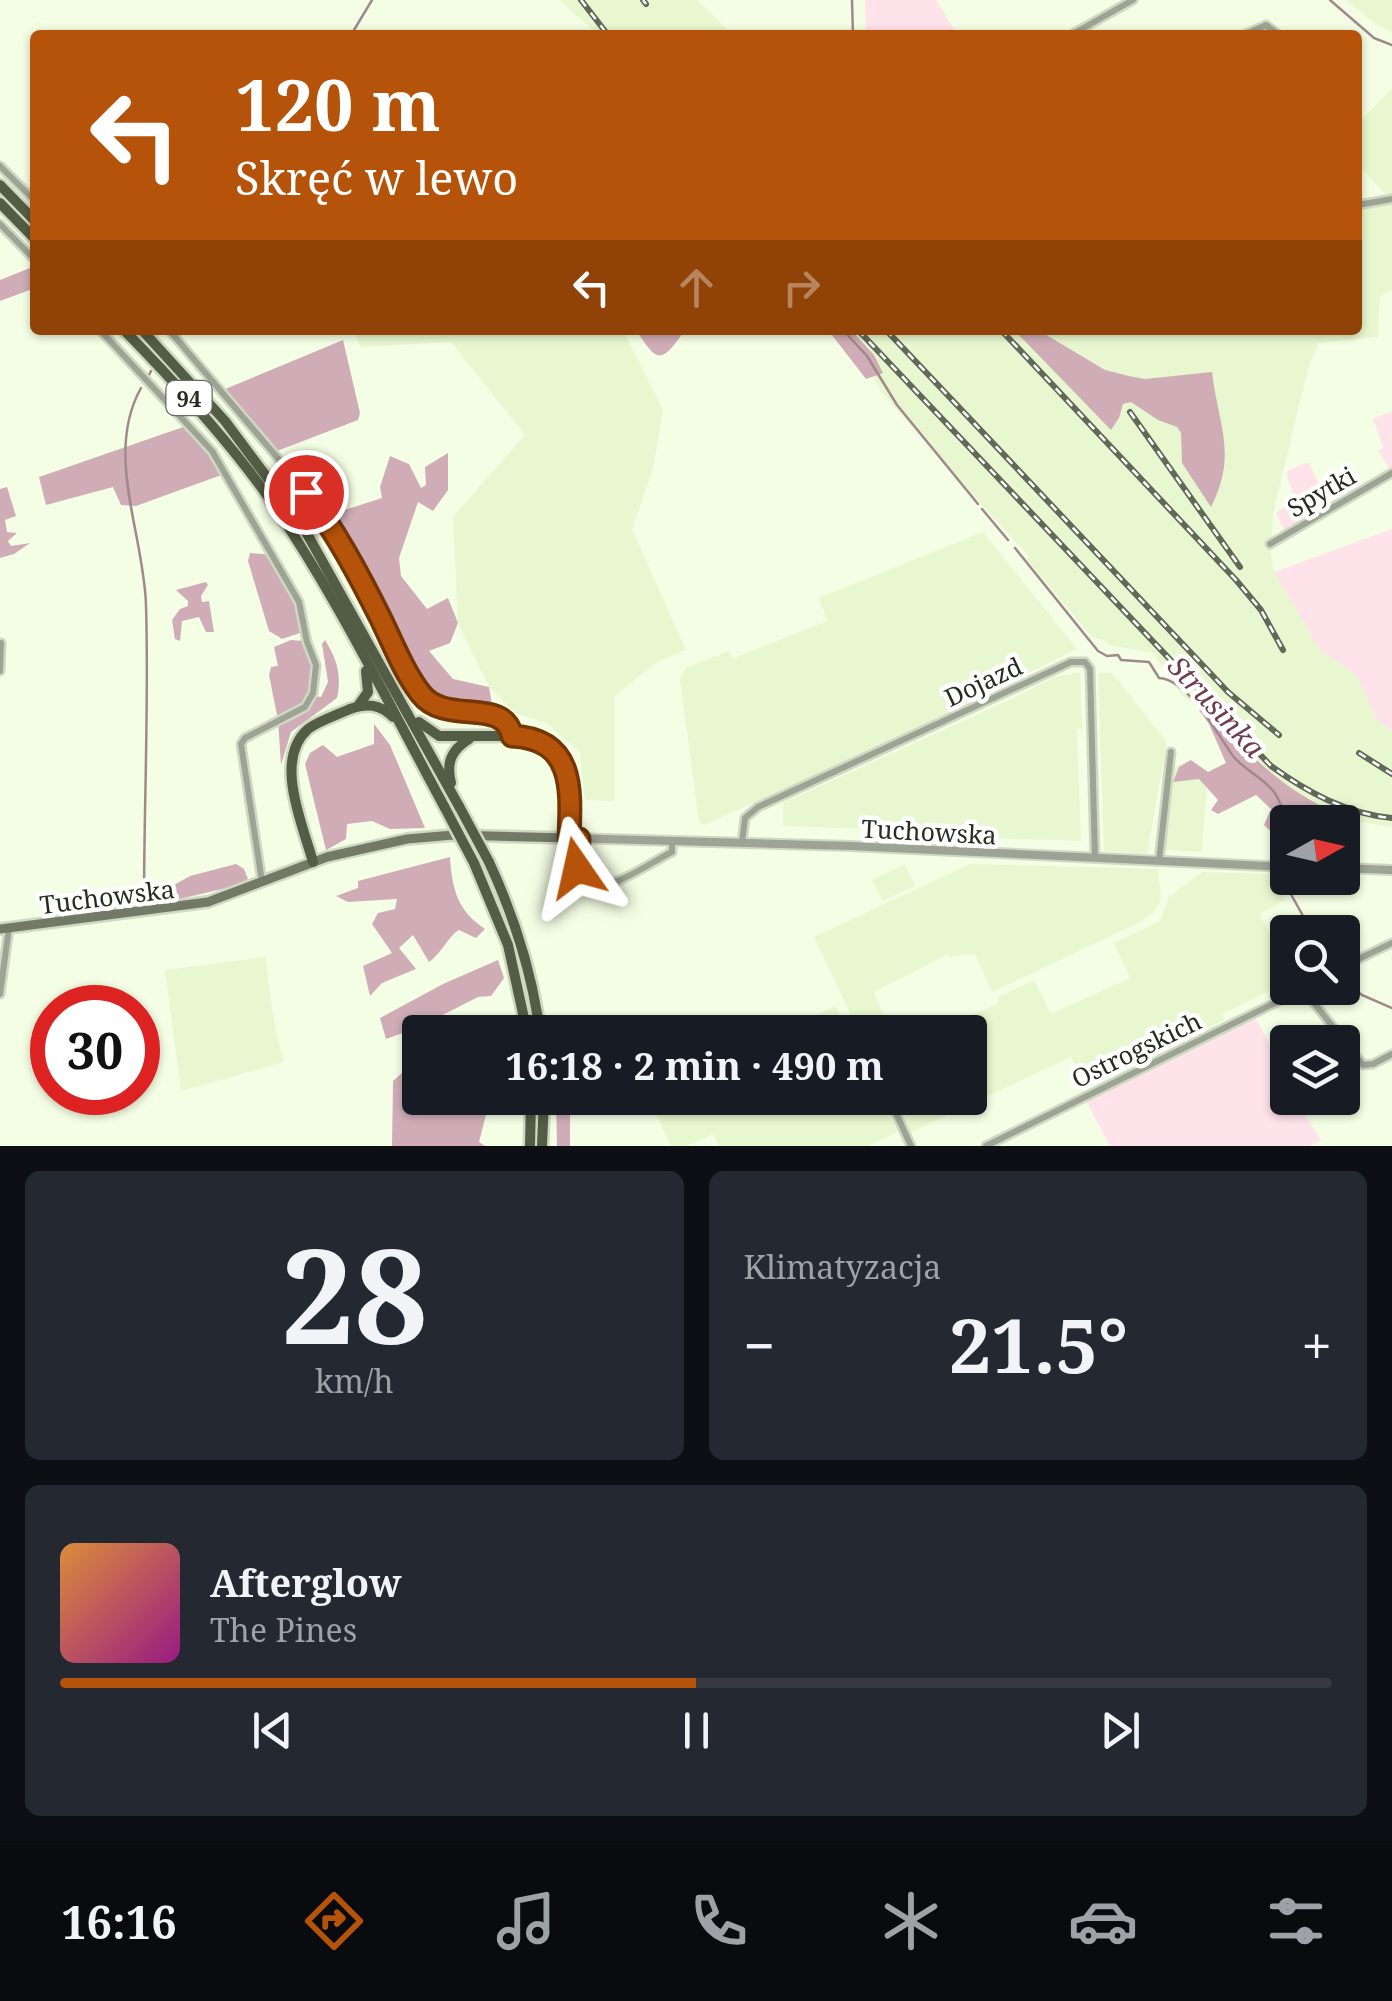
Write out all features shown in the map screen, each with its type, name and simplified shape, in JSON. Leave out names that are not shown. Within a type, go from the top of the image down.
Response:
[{"type":"main road","points":[[0,185],[30,216]]},
{"type":"main road","points":[[0,203],[30,233]]},
{"type":"main road","name":"94","points":[[129,335],[182,390],[249,470],[304,553],[474,862],[508,946],[523,1015]]},
{"type":"main road","name":"94","points":[[147,335],[225,421],[273,482],[324,560],[508,904],[526,961],[537,1015]]},
{"type":"main road","points":[[358,648],[370,684],[358,706]]},
{"type":"main road","points":[[400,697],[430,733],[471,738],[512,736],[546,745],[564,764],[570,784],[574,838]]},
{"type":"main road","points":[[312,862],[294,788],[292,760],[297,743],[308,730],[358,706],[383,708],[405,734]]},
{"type":"main road","points":[[460,808],[450,779],[449,761],[457,748],[471,738]]},
{"type":"main road","name":"Tuchowska","points":[[4,928],[194,905],[262,884],[312,862],[361,848],[432,836],[574,838]]},
{"type":"main road","points":[[530,1146],[531,1115]]},
{"type":"main road","points":[[542,1146],[543,1115]]},
{"type":"street","points":[[1080,30],[1133,0]]},
{"type":"street","points":[[0,166],[30,196]]},
{"type":"street","points":[[1362,204],[1392,200]]},
{"type":"street","points":[[0,224],[30,255]]},
{"type":"street","points":[[105,335],[212,451],[299,602],[306,642],[316,665],[313,694],[304,707],[245,738],[241,744],[262,884]]},
{"type":"street","points":[[173,335],[293,476],[334,531],[421,694],[434,706],[448,711],[498,716],[512,736]]},
{"type":"street","name":"Spytki","points":[[1270,544],[1392,472]]},
{"type":"street","points":[[0,642],[0,670]]},
{"type":"street","name":"Dojazd","points":[[742,844],[744,818],[758,808],[1071,662],[1086,662],[1090,669],[1095,858]]},
{"type":"street","points":[[1159,861],[1172,752]]},
{"type":"street","points":[[574,838],[579,888],[587,889],[618,880],[672,852],[672,842]]},
{"type":"street","name":"Tuchowska","points":[[574,838],[1270,865]]},
{"type":"street","points":[[1360,869],[1392,870]]},
{"type":"street","points":[[0,994],[4,928]]},
{"type":"street","points":[[1360,958],[1392,943]]},
{"type":"street","name":"Ostrogskich","points":[[986,1146],[1270,1005]]},
{"type":"street","points":[[1317,1005],[1363,1065],[1392,1054]]},
{"type":"street","points":[[897,1115],[911,1146]]},
{"type":"shaded area","points":[[559,0],[697,0],[728,30],[593,30]]},
{"type":"shaded area","points":[[865,0],[936,0],[955,30],[866,30]]},
{"type":"shaded area","points":[[1346,0],[1392,0],[1392,32],[1375,23]]},
{"type":"shaded area","points":[[1392,89],[1392,290],[1380,296],[1378,337],[1319,343],[1308,368],[1273,514],[1271,556],[1274,572],[1320,650],[1357,676],[1377,720],[1392,731],[1392,827],[1360,822],[1360,805],[1315,805],[1289,792],[1204,710],[1181,695],[1153,653],[1109,645],[1092,637],[1027,560],[1029,557],[882,393],[863,358],[840,335],[1362,335],[1362,200],[1387,196],[1362,169],[1362,119]]},
{"type":"shaded area","points":[[30,268],[30,290],[0,301],[0,280]]},
{"type":"shaded area","points":[[355,335],[626,335],[663,410],[653,469],[632,529],[686,650],[657,662],[614,697],[614,801],[585,800],[580,752],[546,723],[515,713],[489,687],[458,623],[453,517],[525,435],[451,342],[361,347]]},
{"type":"shaded area","points":[[640,335],[681,335],[663,355],[649,348]]},
{"type":"shaded area","points":[[832,335],[856,335],[874,355],[883,373],[866,379]]},
{"type":"shaded area","points":[[1019,335],[1046,335],[1105,370],[1129,376],[1145,379],[1212,372],[1225,455],[1211,507],[1182,463],[1181,433],[1177,427],[1131,402],[1123,404],[1111,430]]},
{"type":"shaded area","points":[[343,340],[360,413],[358,420],[277,451],[223,390]]},
{"type":"shaded area","points":[[1392,411],[1389,468],[1378,451],[1383,447],[1373,419]]},
{"type":"shaded area","points":[[189,425],[224,474],[136,506],[121,505],[113,487],[46,505],[39,477]]},
{"type":"shaded area","points":[[448,453],[448,490],[433,511],[418,502],[399,558],[401,576],[427,609],[448,598],[458,623],[450,643],[429,651],[453,679],[489,687],[493,710],[449,709],[420,688],[326,516],[382,498],[380,487],[390,456],[409,464],[421,488],[426,485],[425,467]]},
{"type":"shaded area","points":[[1308,462],[1328,502],[1285,532],[1276,513],[1294,498],[1286,472]]},
{"type":"shaded area","points":[[7,487],[16,516],[5,520],[7,532],[17,533],[8,541],[11,546],[30,543],[0,558],[0,489]]},
{"type":"shaded area","points":[[1392,529],[1392,731],[1377,720],[1357,676],[1320,650],[1274,572]]},
{"type":"shaded area","points":[[983,532],[1077,649],[875,748],[704,825],[699,822],[680,679],[686,668],[729,651],[732,659],[827,621],[819,598]]},
{"type":"shaded area","points":[[250,553],[273,555],[298,599],[303,632],[282,639],[269,631],[248,561]]},
{"type":"shaded area","points":[[206,582],[201,596],[202,602],[209,601],[214,632],[206,632],[199,617],[182,621],[180,641],[175,639],[172,620],[180,609],[188,606],[176,590]]},
{"type":"shaded area","points":[[291,640],[306,641],[314,662],[313,696],[321,697],[328,682],[322,644],[325,640],[333,654],[339,682],[337,698],[291,732],[281,765],[269,675],[271,667],[278,666],[274,647]]},
{"type":"shaded area","points":[[1080,672],[1082,729],[1077,730],[1081,841],[869,834],[868,829],[783,826],[783,803],[1054,677]]},
{"type":"shaded area","points":[[1098,673],[1112,673],[1167,742],[1147,854],[1104,851]]},
{"type":"shaded area","points":[[1200,702],[1273,774],[1320,805],[1270,805],[1270,808],[1256,795],[1218,814],[1211,810],[1218,800],[1199,779],[1173,782],[1179,767],[1191,760],[1208,772],[1226,763],[1199,710]]},
{"type":"shaded area","points":[[374,724],[390,745],[425,828],[390,829],[372,821],[347,824],[346,839],[326,850],[305,764],[310,753],[323,745],[337,757],[374,744]]},
{"type":"shaded area","points":[[1188,761],[1207,782],[1202,852],[1163,850],[1175,767]]},
{"type":"shaded area","points":[[450,857],[458,899],[468,915],[485,929],[476,938],[459,930],[429,962],[413,935],[399,948],[416,969],[382,983],[370,996],[363,966],[392,953],[372,924],[378,913],[395,909],[397,899],[348,902],[336,896],[358,888],[358,881]]},
{"type":"shaded area","points":[[236,864],[244,869],[248,879],[239,885],[171,901],[149,899],[190,876]]},
{"type":"shaded area","points":[[905,864],[915,886],[883,901],[872,880]]},
{"type":"shaded area","points":[[970,864],[1158,869],[1161,899],[1154,912],[1142,921],[992,992],[975,954],[948,954],[874,992],[884,1015],[851,1015],[814,937]]},
{"type":"shaded area","points":[[1202,872],[1270,874],[1270,895],[1283,895],[1285,900],[1260,914],[1270,935],[1270,990],[1222,1014],[1224,1020],[1086,1086],[1071,1057],[987,1096],[987,1015],[972,1015],[1034,980],[1051,1014],[1130,978],[1114,943],[1160,921],[1169,897]]},
{"type":"shaded area","points":[[265,957],[284,1062],[181,1091],[165,970]]},
{"type":"shaded area","points":[[498,960],[504,978],[491,996],[478,997],[443,1015],[402,1015],[402,1033],[386,1039],[380,1018]]},
{"type":"shaded area","points":[[836,1006],[840,1015],[817,1015]]},
{"type":"shaded area","points":[[1256,1018],[1270,1045],[1270,1115],[1305,1115],[1321,1140],[1309,1146],[1110,1146],[1085,1099]]},
{"type":"shaded area","points":[[402,1073],[402,1115],[486,1115],[479,1142],[485,1146],[392,1146],[393,1081]]},
{"type":"shaded area","points":[[556,1115],[570,1115],[570,1146],[557,1146]]},
{"type":"shaded area","points":[[657,1115],[890,1115],[898,1132],[868,1146],[719,1146],[713,1134],[687,1146],[671,1146]]},
{"type":"shaded area","points":[[904,1115],[947,1115],[911,1132]]},
{"type":"waterway","points":[[354,30],[372,0]]},
{"type":"waterway","name":"Strusinka","points":[[852,0],[853,30]]},
{"type":"waterway","points":[[1330,0],[1374,38],[1392,45]]},
{"type":"waterway","name":"Strusinka","points":[[848,335],[867,356],[897,405],[978,504]]},
{"type":"waterway","points":[[149,375],[151,371]]},
{"type":"waterway","points":[[141,388],[131,413],[126,467],[146,605],[144,902]]},
{"type":"waterway","name":"Strusinka","points":[[982,509],[1008,540]]},
{"type":"waterway","name":"Strusinka","points":[[1015,548],[1098,651],[1107,656],[1118,655],[1121,660],[1149,662],[1159,678],[1181,688],[1233,756],[1265,782],[1281,805]]},
{"type":"waterway","name":"Strusinka","points":[[1291,895],[1303,915]]},
{"type":"waterway","name":"Strusinka","points":[[1360,993],[1392,1008]]},
{"type":"railway","points":[[581,0],[604,30]]},
{"type":"railway","points":[[643,0],[646,4]]},
{"type":"railway","points":[[863,335],[1271,766],[1328,800],[1359,812],[1392,818]]},
{"type":"railway","points":[[891,335],[1228,692],[1279,735]]},
{"type":"railway","points":[[1006,335],[1236,580],[1261,610],[1283,650]]},
{"type":"railway","points":[[1130,412],[1240,567]]},
{"type":"railway","points":[[1359,753],[1392,774]]},
{"type":"route","points":[[306,492],[334,531],[403,665],[428,702],[448,711],[498,716],[512,736],[534,740],[557,754],[570,784],[569,838],[579,839],[577,868]]}]
